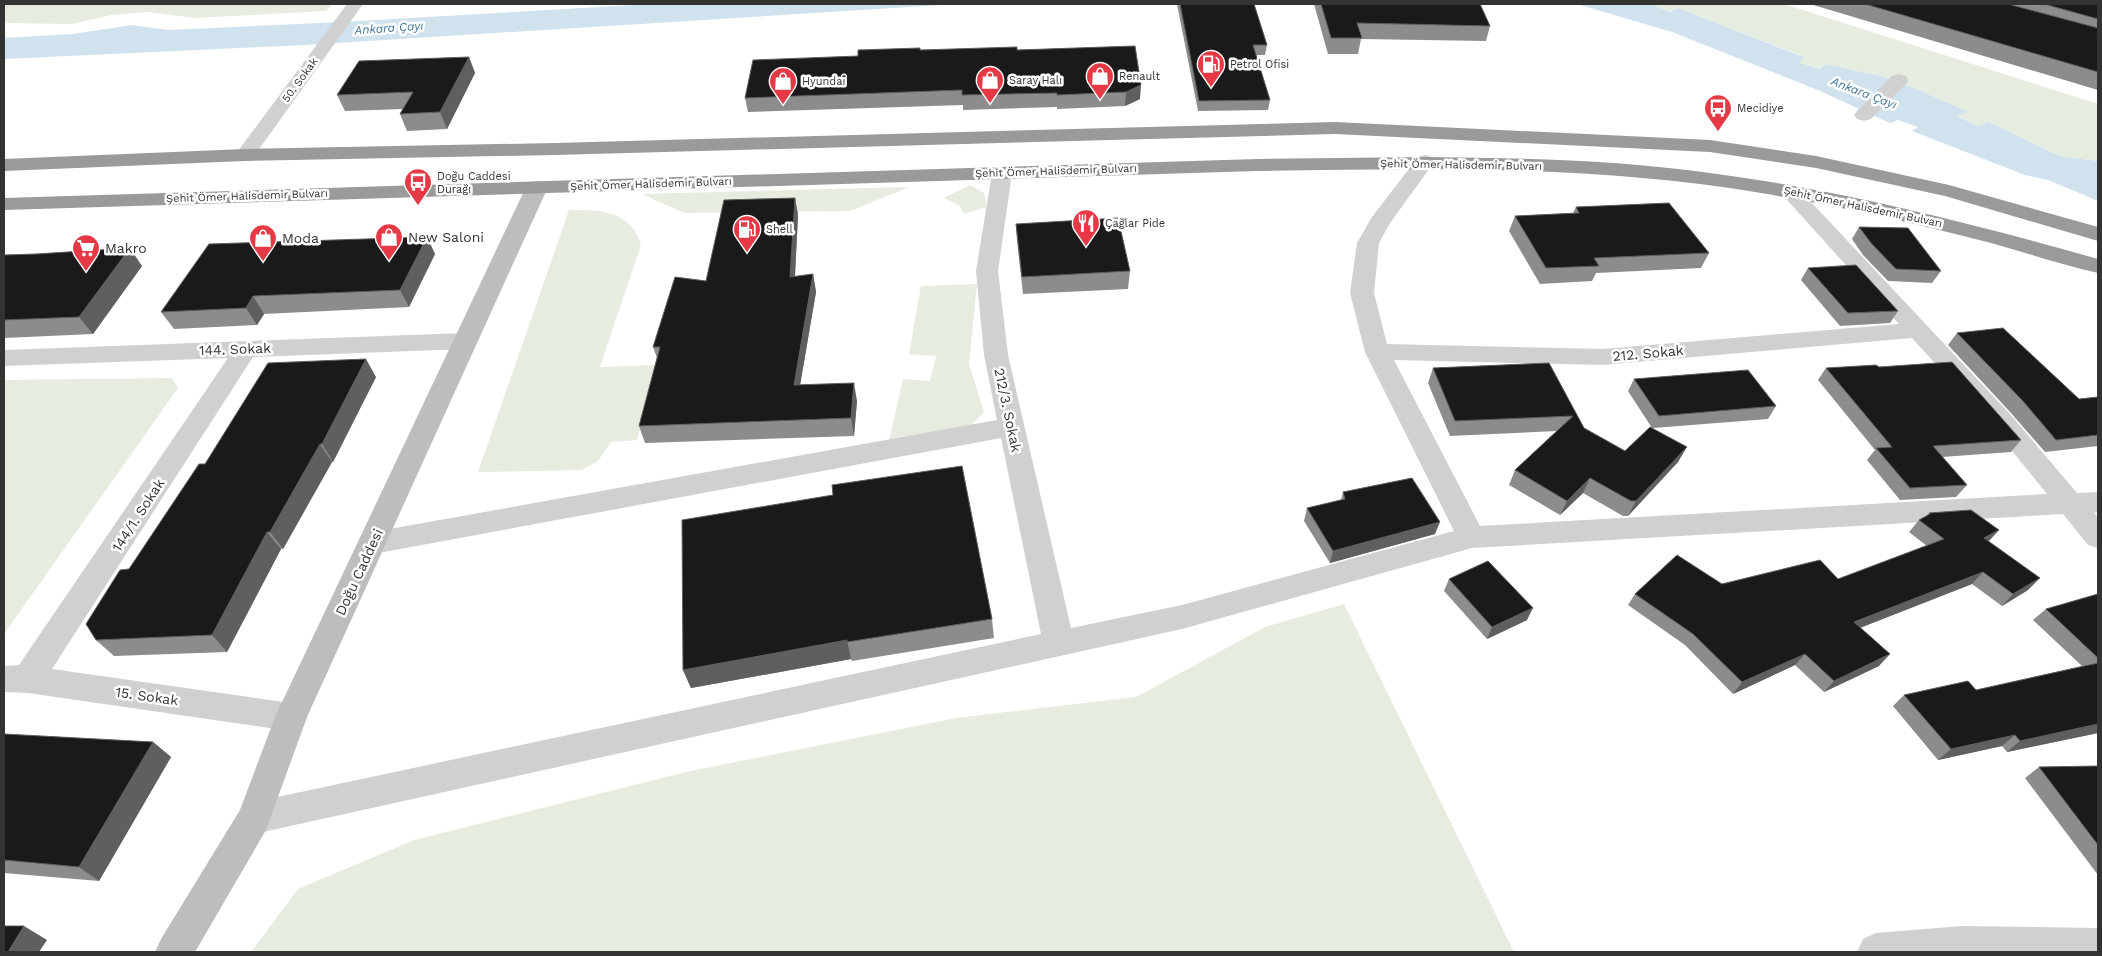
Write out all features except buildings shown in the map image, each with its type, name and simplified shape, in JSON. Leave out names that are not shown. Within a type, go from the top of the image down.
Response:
[{"type":"highway","points":[[4,165],[245,155],[555,149],[1335,128],[1710,146],[1816,162],[1949,191],[2097,233]]},
{"type":"highway","name":"Şehit Ömer Halisdemir Bulvarı","points":[[4,204],[1002,173],[1425,162],[1649,173],[1790,191],[1917,217],[2098,266]]},
{"type":"street","name":"50. Sokak","points":[[245,155],[350,11]]},
{"type":"street","points":[[1864,115],[1899,80]]},
{"type":"street","points":[[1425,162],[1380,222],[1368,243],[1362,292],[1377,352],[1472,537]]},
{"type":"street","name":"212/3. Sokak","points":[[1002,173],[987,271],[996,355],[1059,644]]},
{"type":"street","name":"Doğu Caddesi","points":[[174,952],[254,818],[291,717],[536,187]]},
{"type":"street","points":[[1790,191],[2001,420],[2098,537]]},
{"type":"street","name":"212. Sokak","points":[[1377,352],[1603,357],[1918,330]]},
{"type":"street","name":"144. Sokak","points":[[4,358],[465,340]]},
{"type":"street","name":"144/1. Sokak","points":[[16,679],[112,554],[246,349]]},
{"type":"street","points":[[373,543],[1011,427]]},
{"type":"street","points":[[254,818],[1182,617],[1472,537],[2098,502]]},
{"type":"street","name":"15. Sokak","points":[[16,679],[291,717]]},
{"type":"street","points":[[1876,952],[1962,945],[2051,949],[2098,947]]},
{"type":"shaded area","points":[[4,4],[333,4],[326,11],[195,18],[148,12],[111,15],[72,24],[4,23]]},
{"type":"shaded area","points":[[1658,4],[1784,4],[2098,104],[2098,161],[2065,157],[2053,153],[1989,122],[1978,126],[1956,115],[1967,112],[1912,87],[1884,77],[1826,64],[1820,69],[1798,63],[1803,56],[1678,8],[1670,12],[1654,6]]},
{"type":"shaded area","points":[[970,185],[984,193],[987,207],[964,214],[959,205],[944,198]]},
{"type":"shaded area","points":[[909,187],[850,211],[684,213],[642,194]]},
{"type":"shaded area","points":[[569,210],[613,214],[630,225],[641,245],[600,367],[659,365],[637,440],[611,442],[598,461],[581,470],[478,472]]},
{"type":"shaded area","points":[[977,284],[969,364],[984,412],[968,428],[900,437],[888,445],[903,379],[930,381],[936,356],[909,354],[921,286]]},
{"type":"shaded area","points":[[172,378],[178,388],[4,634],[4,380]]},
{"type":"shaded area","points":[[1344,604],[1514,952],[251,952],[298,889],[414,840],[690,771],[956,718],[1136,697],[1265,627]]},
{"type":"water","name":"Ankara Çayı","points":[[652,4],[957,4],[305,45],[4,59],[4,38],[73,34],[132,25],[168,30]]},
{"type":"water","name":"Ankara Çayı","points":[[1577,4],[1658,4],[1655,6],[1670,12],[1678,8],[1804,57],[1799,63],[1820,69],[1826,64],[1884,77],[1912,87],[1968,112],[1957,116],[1978,126],[1989,122],[2053,153],[2065,157],[2098,161],[2098,201],[2048,180],[2025,175],[1912,131],[1918,127],[1898,120],[1890,123],[1820,91],[1672,32]]},
{"type":"place","name":"Petrol Ofisi","points":[[1211,88]]},
{"type":"place","name":"Renault","points":[[1100,100]]},
{"type":"place","name":"Saray Halı","points":[[990,104]]},
{"type":"place","name":"Hyundai","points":[[783,105]]},
{"type":"place","name":"Mecidiye","points":[[1718,132]]},
{"type":"place","name":"Doğu Caddesi Durağı","points":[[418,206]]},
{"type":"place","name":"Çağlar Pide","points":[[1086,247]]},
{"type":"place","name":"Shell","points":[[747,253]]},
{"type":"place","name":"New Saloni","points":[[389,261]]},
{"type":"place","name":"Moda","points":[[263,262]]},
{"type":"place","name":"Makro","points":[[86,272]]}]
